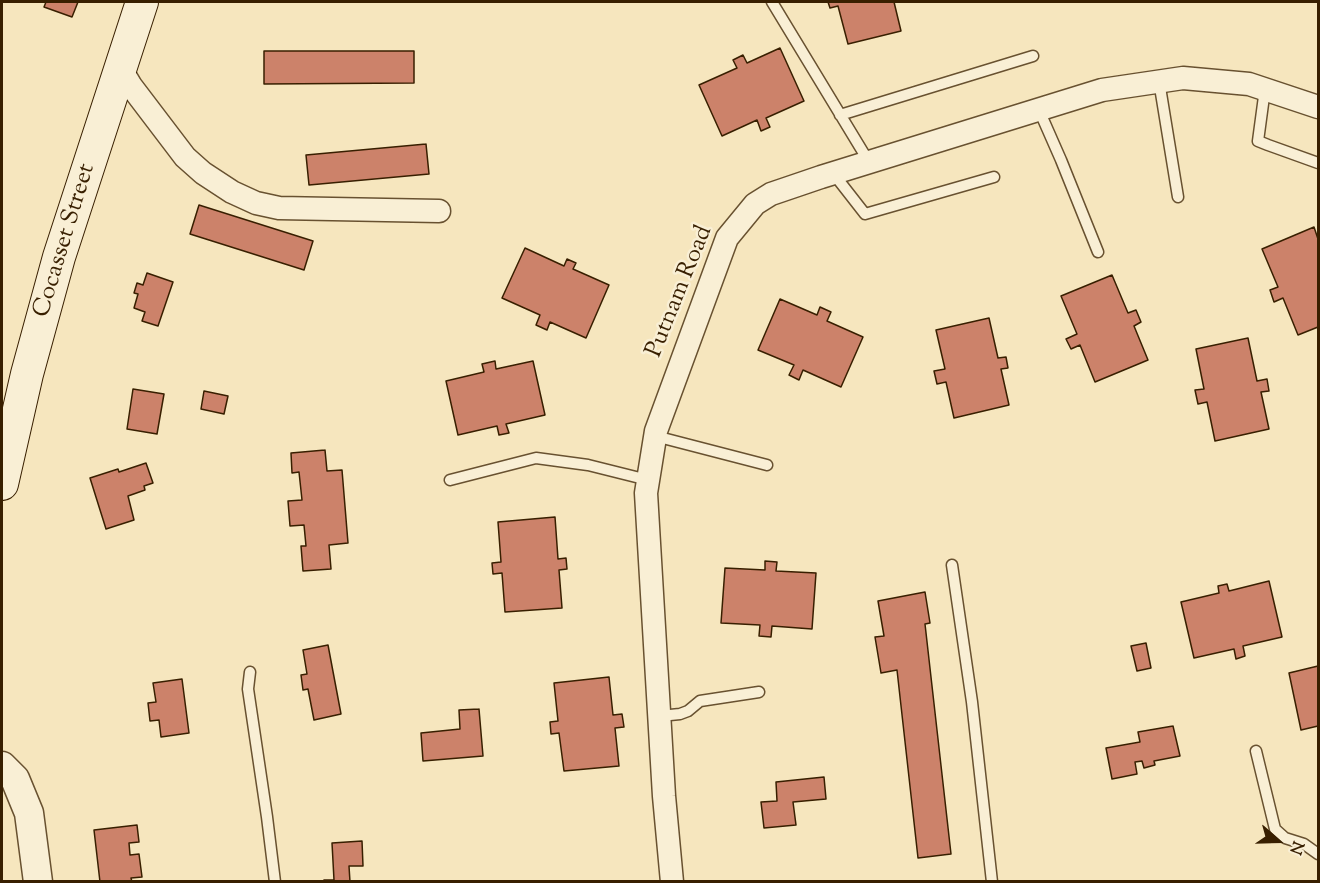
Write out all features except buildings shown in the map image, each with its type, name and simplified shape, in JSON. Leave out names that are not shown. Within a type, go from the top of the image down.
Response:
[{"type":"main road","name":"Cocasset Street","points":[[2,484],[27,374],[53,279],[142,2]]},
{"type":"street","points":[[121,69],[131,86],[185,157],[203,173],[232,192],[256,203],[279,208],[439,211]]},
{"type":"street","name":"Putnam Road","points":[[672,882],[664,796],[646,493],[655,436],[727,238],[755,204],[771,194],[833,173],[1102,90],[1183,78],[1249,84],[1318,107]]},
{"type":"street","points":[[2,766],[15,779],[29,813],[38,882]]},
{"type":"lane","points":[[772,2],[869,162]]},
{"type":"lane","points":[[840,115],[1033,56]]},
{"type":"lane","points":[[1159,81],[1178,197]]},
{"type":"lane","points":[[1265,89],[1258,141],[1318,163]]},
{"type":"lane","points":[[1039,110],[1098,252]]},
{"type":"lane","points":[[833,173],[865,214],[994,177]]},
{"type":"lane","points":[[655,436],[767,465]]},
{"type":"lane","points":[[450,480],[536,458],[588,465],[648,480]]},
{"type":"lane","points":[[952,565],[972,702],[992,882]]},
{"type":"lane","points":[[250,672],[248,689],[275,882]]},
{"type":"lane","points":[[660,716],[688,711],[700,701],[759,692]]},
{"type":"lane","points":[[1256,751],[1275,829],[1285,838],[1304,844],[1318,854]]}]
